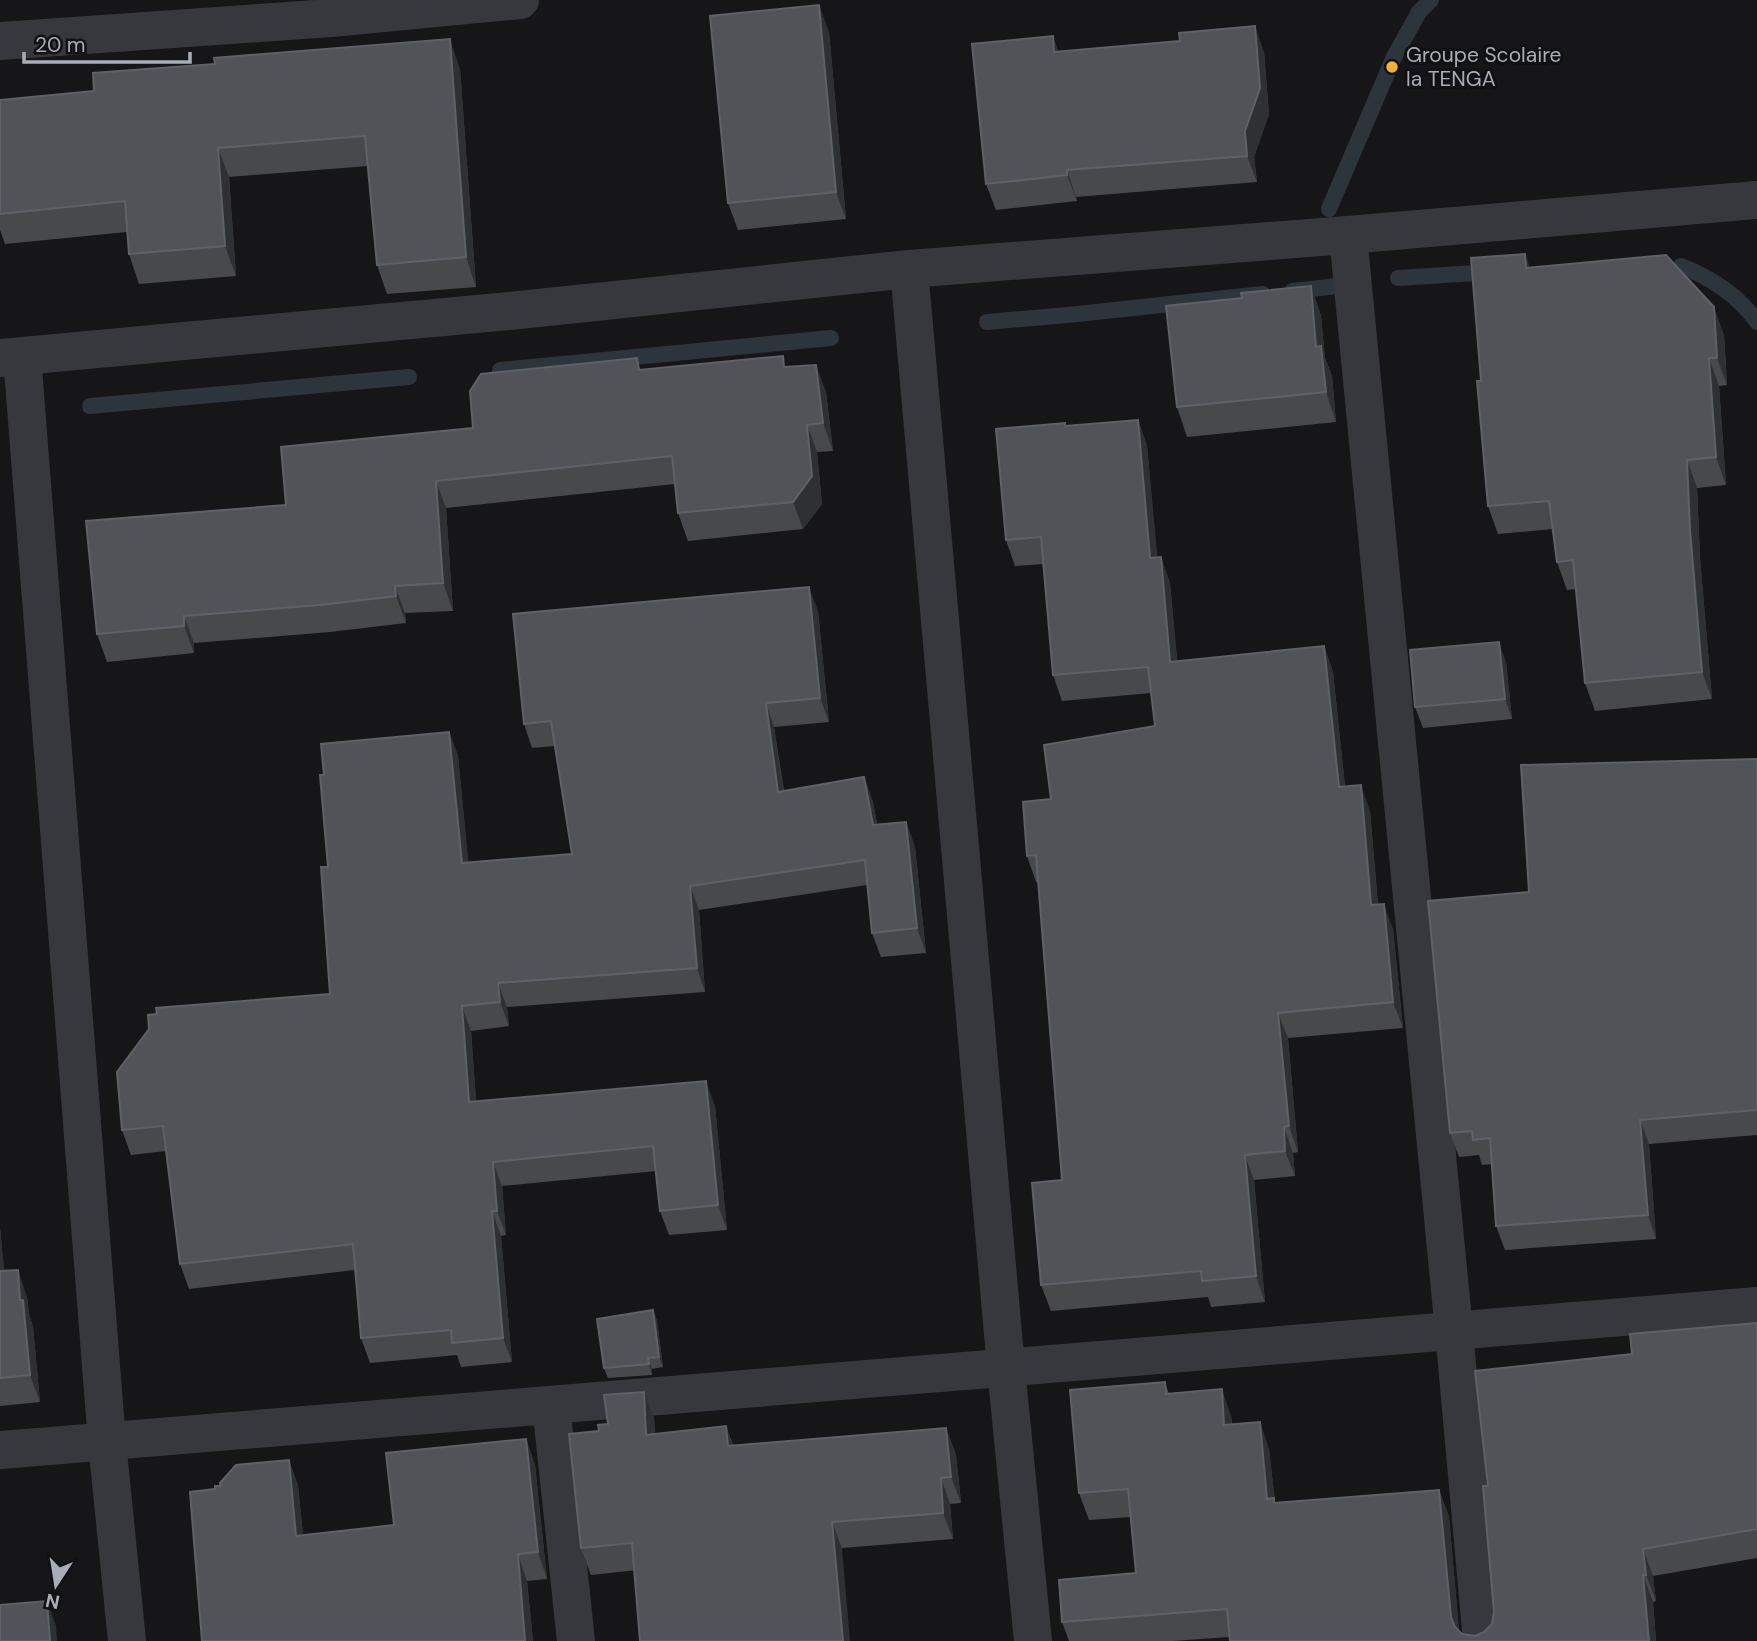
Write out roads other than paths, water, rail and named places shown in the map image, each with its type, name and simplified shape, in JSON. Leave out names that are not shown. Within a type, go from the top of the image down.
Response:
[{"type":"street","points":[[0,41],[331,9],[520,0]]},
{"type":"street","points":[[127,1641],[11,357],[510,311],[909,269],[1757,200]]},
{"type":"street","points":[[1348,235],[1482,1641]]},
{"type":"street","points":[[909,269],[1006,1368],[1033,1641]]},
{"type":"street","points":[[0,1450],[1757,1306]]},
{"type":"street","points":[[551,1405],[576,1641]]},
{"type":"waterway","points":[[1329,209],[1394,57],[1419,12],[1431,0]]},
{"type":"waterway","points":[[1681,266],[1723,288],[1742,304],[1757,322]]},
{"type":"waterway","points":[[1398,278],[1492,272]]},
{"type":"waterway","points":[[1292,291],[1337,286]]},
{"type":"waterway","points":[[987,322],[1263,294]]},
{"type":"waterway","points":[[500,370],[831,338]]},
{"type":"waterway","points":[[90,406],[409,377]]},
{"type":"place","name":"Groupe Scolaire la TENGA","points":[[1392,67]]}]
